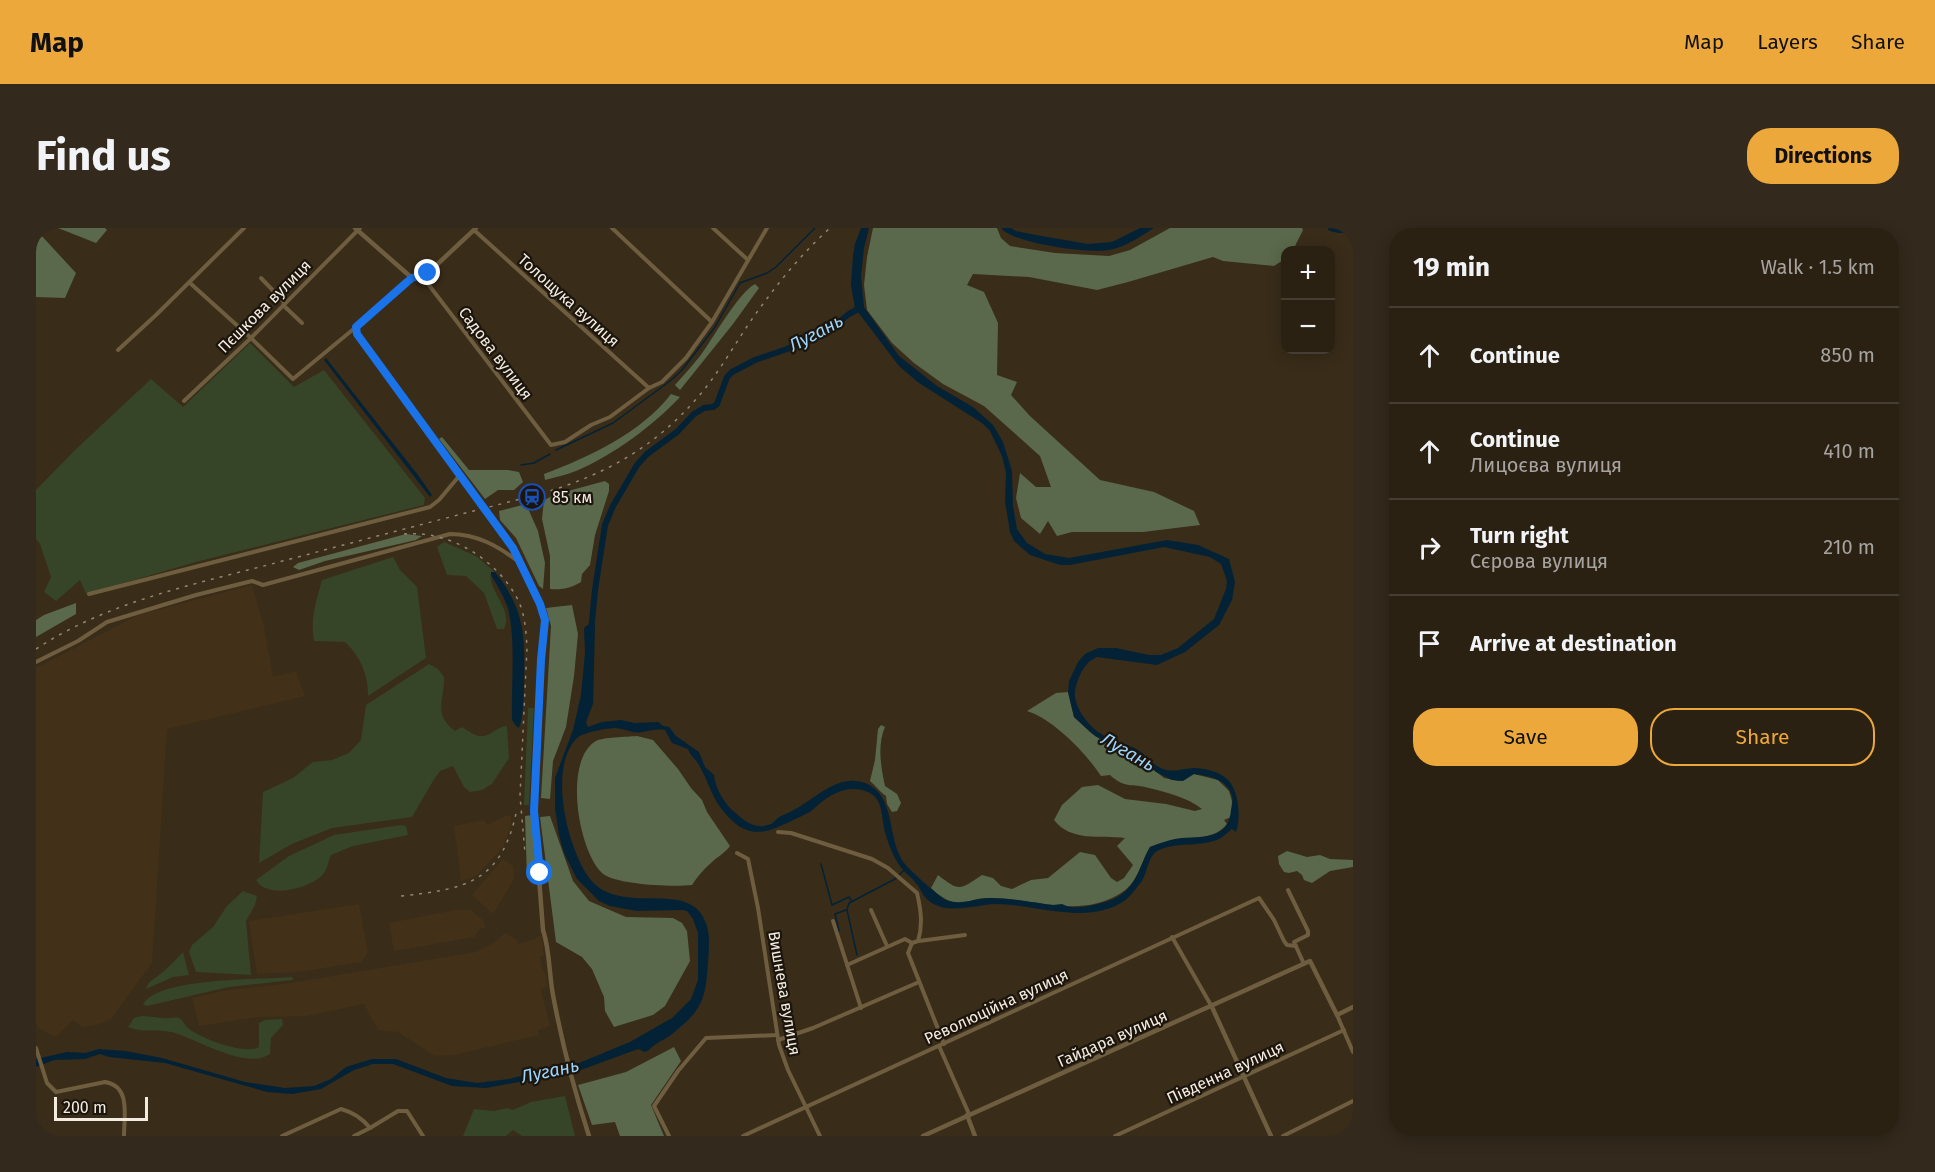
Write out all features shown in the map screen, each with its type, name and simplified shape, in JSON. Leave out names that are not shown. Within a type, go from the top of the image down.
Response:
[{"type":"street","points":[[118,350],[190,283],[244,228]]},
{"type":"street","points":[[612,228],[712,322]]},
{"type":"street","points":[[713,228],[748,260]]},
{"type":"street","points":[[649,388],[662,382],[686,358],[712,322],[767,228]]},
{"type":"street","points":[[358,229],[412,278]]},
{"type":"street","name":"Пєшкова вулиця","points":[[184,401],[251,338],[358,229]]},
{"type":"street","points":[[190,283],[293,379],[412,278],[428,273],[475,229]]},
{"type":"street","name":"Толощука вулиця","points":[[475,229],[649,388]]},
{"type":"street","name":"Садова вулиця","points":[[422,276],[550,445],[565,442],[591,425],[610,417],[649,388]]},
{"type":"street","points":[[261,278],[302,323]]},
{"type":"street","points":[[356,327],[357,334],[513,548],[545,620],[534,811],[543,930],[547,941],[552,989],[563,1044],[589,1136]]},
{"type":"street","points":[[89,594],[430,507],[460,475]]},
{"type":"street","points":[[36,662],[78,641],[107,622],[141,610],[252,581],[263,585],[450,534],[464,534],[484,540],[502,549],[522,565]]},
{"type":"street","points":[[778,832],[791,833],[872,859],[904,880],[917,893],[922,922],[918,941]]},
{"type":"street","name":"Вишнева вулиця","points":[[738,853],[748,860],[758,908],[778,1037],[788,1070],[820,1136]]},
{"type":"street","points":[[1288,890],[1308,931],[1308,935],[1294,942],[1304,964]]},
{"type":"street","name":"Революційна вулиця","points":[[743,1136],[1259,898],[1287,945],[1296,946]]},
{"type":"street","points":[[871,910],[887,946]]},
{"type":"street","points":[[833,921],[861,1008]]},
{"type":"street","points":[[847,964],[905,939],[912,943],[965,935]]},
{"type":"street","points":[[1172,937],[1212,1007],[1271,1136]]},
{"type":"street","points":[[912,943],[908,953],[944,1044]]},
{"type":"street","name":"Гайдара вулиця","points":[[923,1136],[1310,962],[1337,1015]]},
{"type":"street","points":[[669,1136],[654,1106],[678,1071],[706,1038],[778,1037],[861,1008],[919,982]]},
{"type":"street","points":[[1353,1007],[1337,1015],[1353,1052]]},
{"type":"street","name":"Південна вулиця","points":[[1115,1136],[1344,1030]]},
{"type":"street","points":[[939,1046],[975,1136]]},
{"type":"street","points":[[36,1048],[48,1083],[56,1092],[112,1083],[122,1092],[124,1136]]},
{"type":"street","points":[[1283,1136],[1353,1101]]},
{"type":"street","points":[[282,1136],[341,1109],[349,1111],[366,1123],[369,1128]]},
{"type":"street","points":[[354,1136],[398,1111],[407,1111],[422,1134],[429,1136]]},
{"type":"shaded area","points":[[252,585],[264,627],[273,677],[296,671],[305,696],[167,729],[152,963],[111,1019],[97,1025],[82,1027],[73,1020],[56,1037],[40,1029],[36,1024],[36,668],[138,615]]},
{"type":"shaded area","points":[[505,816],[511,816],[511,825],[504,845],[476,876],[461,881],[454,826],[484,820],[487,825]]},
{"type":"shaded area","points":[[503,859],[513,866],[514,879],[493,914],[472,895]]},
{"type":"shaded area","points":[[359,904],[368,953],[361,962],[299,972],[257,974],[249,921]]},
{"type":"shaded area","points":[[455,910],[471,910],[483,920],[486,928],[479,929],[475,937],[394,951],[389,923]]},
{"type":"shaded area","points":[[505,933],[517,940],[517,944],[542,936],[544,956],[540,957],[547,986],[541,990],[550,1026],[538,1030],[539,1035],[454,1055],[435,1056],[398,1032],[378,1030],[364,1004],[306,1016],[258,1017],[199,1026],[192,998],[222,991],[291,983],[476,952],[495,942]]},
{"type":"green space","points":[[36,228],[39,228],[39,233],[76,273],[65,298],[36,297]]},
{"type":"green space","points":[[58,228],[105,228],[107,230],[96,243]]},
{"type":"green space","points":[[873,228],[997,228],[1001,238],[1010,246],[1055,253],[1109,256],[1130,250],[1170,228],[1302,228],[1303,230],[1295,246],[1281,246],[1281,262],[1274,266],[1223,261],[1213,257],[1097,290],[1029,277],[973,274],[967,285],[984,292],[998,323],[997,375],[1017,382],[1011,395],[1030,416],[1100,480],[1154,492],[1194,511],[1200,525],[1143,532],[1072,532],[1057,536],[1048,521],[1040,534],[1021,518],[1016,498],[1020,473],[1036,487],[1051,487],[1040,456],[984,406],[943,384],[914,363],[892,343],[867,310],[864,285]]},
{"type":"green space","points":[[755,284],[759,288],[680,390],[675,385],[700,356],[741,297]]},
{"type":"green space","points":[[250,343],[294,387],[324,370],[425,498],[424,505],[196,562],[86,594],[80,580],[56,601],[44,592],[51,577],[40,544],[36,539],[36,490],[151,379],[183,407]]},
{"type":"green space","points":[[671,394],[680,397],[645,429],[618,448],[590,465],[545,480],[544,474],[596,452],[629,432],[645,421]]},
{"type":"green space","points":[[442,437],[469,470],[519,472],[523,482],[514,490],[498,490],[485,499],[439,439]]},
{"type":"green space","points":[[605,481],[609,484],[609,491],[595,535],[590,565],[582,574],[581,582],[567,588],[550,589],[550,556],[542,519],[544,500],[557,494]]},
{"type":"green space","points":[[526,504],[538,531],[545,563],[543,589],[539,586],[516,538],[500,520],[499,511]]},
{"type":"green space","points":[[406,534],[422,536],[416,540],[325,561],[299,570],[293,567],[298,563]]},
{"type":"green space","points":[[444,542],[476,556],[495,572],[491,572],[491,579],[506,614],[504,629],[497,629],[484,593],[466,576],[447,575],[437,547]]},
{"type":"green space","points":[[393,557],[400,570],[417,587],[426,658],[368,696],[367,681],[362,667],[345,642],[314,641],[314,610],[322,580]]},
{"type":"green space","points":[[76,603],[76,614],[36,637],[36,620]]},
{"type":"green space","points":[[572,605],[578,634],[566,727],[553,761],[550,799],[541,798],[551,626],[546,608]]},
{"type":"green space","points":[[429,664],[438,669],[444,677],[442,713],[448,725],[455,731],[462,727],[476,735],[484,736],[507,726],[509,758],[492,784],[482,790],[470,792],[464,787],[453,766],[440,771],[412,817],[332,828],[292,844],[259,863],[263,792],[293,778],[313,762],[332,760],[349,753],[361,740],[366,705]]},
{"type":"green space","points":[[1068,692],[1074,717],[1091,733],[1125,752],[1134,754],[1164,778],[1179,781],[1194,774],[1218,780],[1229,791],[1232,801],[1231,817],[1224,820],[1227,824],[1211,835],[1178,839],[1150,847],[1127,889],[1105,901],[1072,906],[986,898],[958,903],[943,898],[931,888],[938,875],[960,887],[982,875],[993,878],[1001,886],[1012,889],[1031,880],[1048,878],[1080,852],[1095,855],[1111,878],[1117,882],[1124,878],[1133,865],[1117,846],[1125,838],[1077,835],[1061,827],[1054,820],[1062,805],[1082,787],[1098,785],[1125,799],[1166,804],[1195,811],[1202,809],[1190,801],[1170,794],[1124,784],[1110,775],[1101,776],[1087,757],[1058,729],[1027,711],[1056,693]]},
{"type":"green space","points":[[528,708],[534,708],[529,805],[524,805]]},
{"type":"green space","points":[[881,725],[885,727],[880,749],[885,786],[897,794],[901,803],[897,811],[892,812],[887,804],[886,796],[870,781],[878,729]]},
{"type":"green space","points":[[637,736],[653,740],[678,769],[702,800],[707,812],[730,846],[698,876],[692,885],[631,883],[609,877],[602,873],[593,862],[586,845],[578,806],[577,785],[580,766],[586,751],[599,740]]},
{"type":"green space","points":[[532,815],[537,878],[527,878],[525,816]]},
{"type":"green space","points":[[550,816],[573,881],[589,901],[626,917],[673,918],[682,923],[687,931],[690,961],[665,1006],[653,1015],[614,1027],[605,1011],[604,997],[592,969],[582,957],[556,942],[540,817]]},
{"type":"green space","points":[[406,826],[408,835],[353,846],[331,855],[324,873],[301,887],[279,891],[262,886],[256,880],[289,856],[334,835]]},
{"type":"green space","points":[[1287,851],[1307,857],[1320,855],[1330,859],[1353,860],[1353,867],[1330,871],[1312,883],[1304,880],[1297,871],[1284,872],[1279,864],[1278,856]]},
{"type":"green space","points":[[243,891],[257,896],[246,921],[251,975],[196,972],[189,952],[192,945],[213,927],[227,906]]},
{"type":"green space","points":[[183,952],[189,975],[173,977],[146,989],[151,981],[167,969]]},
{"type":"green space","points":[[292,977],[293,980],[229,987],[147,1006],[143,1004],[153,995],[189,984]]},
{"type":"green space","points":[[142,1016],[179,1018],[188,1028],[203,1037],[223,1045],[244,1049],[259,1047],[259,1023],[265,1020],[282,1019],[283,1025],[271,1038],[270,1054],[248,1059],[221,1052],[171,1032],[128,1027],[134,1018]]},
{"type":"green space","points":[[674,1047],[681,1061],[651,1105],[664,1136],[620,1136],[615,1122],[592,1125],[578,1085],[626,1072]]},
{"type":"green space","points":[[565,1096],[575,1136],[522,1136],[513,1130],[506,1136],[463,1136],[474,1109],[494,1111],[507,1108],[513,1110],[531,1102]]},
{"type":"water","points":[[861,228],[869,228],[861,276],[864,307],[899,356],[937,386],[973,407],[993,425],[1003,442],[1012,471],[1013,506],[1017,529],[1027,543],[1045,554],[1069,558],[1167,540],[1198,545],[1229,559],[1235,582],[1232,600],[1219,625],[1185,652],[1157,665],[1097,657],[1084,668],[1075,693],[1082,714],[1097,731],[1137,749],[1159,767],[1171,771],[1190,768],[1203,769],[1225,777],[1232,785],[1237,798],[1239,812],[1236,832],[1232,829],[1214,841],[1167,847],[1155,852],[1142,881],[1124,901],[1110,908],[1078,913],[995,904],[958,908],[940,907],[925,897],[898,864],[887,837],[877,799],[868,792],[854,789],[841,791],[809,812],[771,830],[750,831],[729,818],[718,804],[699,765],[688,749],[672,743],[665,730],[633,732],[616,728],[602,730],[577,738],[568,751],[563,769],[562,788],[568,830],[582,866],[590,879],[604,890],[620,896],[672,899],[687,903],[699,911],[708,930],[707,980],[701,1002],[685,1023],[649,1050],[645,1052],[638,1049],[578,1071],[486,1088],[452,1086],[393,1064],[373,1064],[354,1070],[321,1089],[292,1094],[267,1092],[165,1063],[100,1054],[85,1059],[54,1060],[36,1067],[36,1059],[67,1052],[85,1053],[99,1049],[126,1051],[162,1058],[245,1082],[285,1088],[314,1086],[331,1079],[346,1067],[372,1059],[396,1059],[446,1078],[477,1083],[509,1079],[579,1063],[630,1042],[672,1018],[691,999],[698,980],[698,933],[693,919],[687,911],[682,910],[637,911],[610,906],[599,901],[577,879],[564,853],[559,835],[555,808],[555,778],[573,730],[581,695],[585,653],[584,628],[589,624],[595,626],[593,704],[586,722],[588,727],[602,722],[621,720],[635,723],[658,722],[669,727],[676,736],[699,752],[705,767],[714,775],[723,798],[736,813],[753,825],[771,824],[838,783],[856,781],[865,783],[882,797],[887,808],[895,843],[905,864],[938,895],[952,902],[1000,898],[1050,905],[1062,904],[1069,907],[1096,905],[1119,896],[1130,886],[1150,847],[1174,839],[1214,834],[1225,826],[1229,819],[1232,796],[1230,790],[1222,782],[1194,774],[1183,781],[1172,780],[1156,772],[1134,754],[1114,747],[1095,736],[1074,717],[1068,692],[1069,681],[1078,662],[1085,654],[1098,648],[1116,648],[1149,655],[1161,655],[1178,648],[1214,619],[1226,589],[1227,581],[1221,564],[1210,557],[1164,547],[1060,565],[1030,555],[1014,541],[1010,532],[1005,501],[1006,473],[1002,456],[990,431],[982,423],[919,383],[899,366],[855,308],[851,285],[853,256]]},
{"type":"water","points":[[1001,228],[1011,228],[1016,231],[1088,244],[1112,242],[1140,228],[1154,228],[1121,247],[1099,251],[1035,243]]},
{"type":"water","points":[[326,358],[418,475],[432,495],[430,497],[324,360]]},
{"type":"water","points":[[491,572],[495,572],[505,586],[513,600],[522,626],[524,686],[523,713],[519,728],[512,720],[513,649],[508,608]]},
{"type":"waterway","points":[[556,450],[613,423],[670,381],[682,370],[715,327],[740,283],[767,273],[776,267],[815,228]]},
{"type":"waterway","points":[[1331,228],[1353,229]]},
{"type":"waterway","name":"Лугань","points":[[591,632],[605,525],[613,506],[637,465],[647,454],[677,432],[694,414],[717,404],[727,377],[732,372],[755,360],[827,331],[860,308]]},
{"type":"waterway","points":[[521,465],[534,463],[550,454]]},
{"type":"waterway","points":[[821,864],[832,905],[849,897],[851,900]]},
{"type":"waterway","points":[[857,955],[847,910],[849,903],[895,879],[905,869]]},
{"type":"waterway","points":[[839,931],[835,914],[846,910]]},
{"type":"railway","points":[[36,649],[93,618],[154,596],[540,494],[606,469],[645,446],[698,397],[777,285],[830,228]]},
{"type":"railway","points":[[404,534],[438,537],[470,550],[497,571],[520,604],[525,622],[527,648],[520,796],[525,853]]},
{"type":"railway","points":[[401,896],[445,890],[463,885],[478,877],[491,867],[502,852],[517,809]]},
{"type":"place","name":"85 км","points":[[532,497]]},
{"type":"route","points":[[428,273],[407,282],[356,327],[357,334],[513,548],[540,604],[545,620],[534,811],[540,873]]}]
